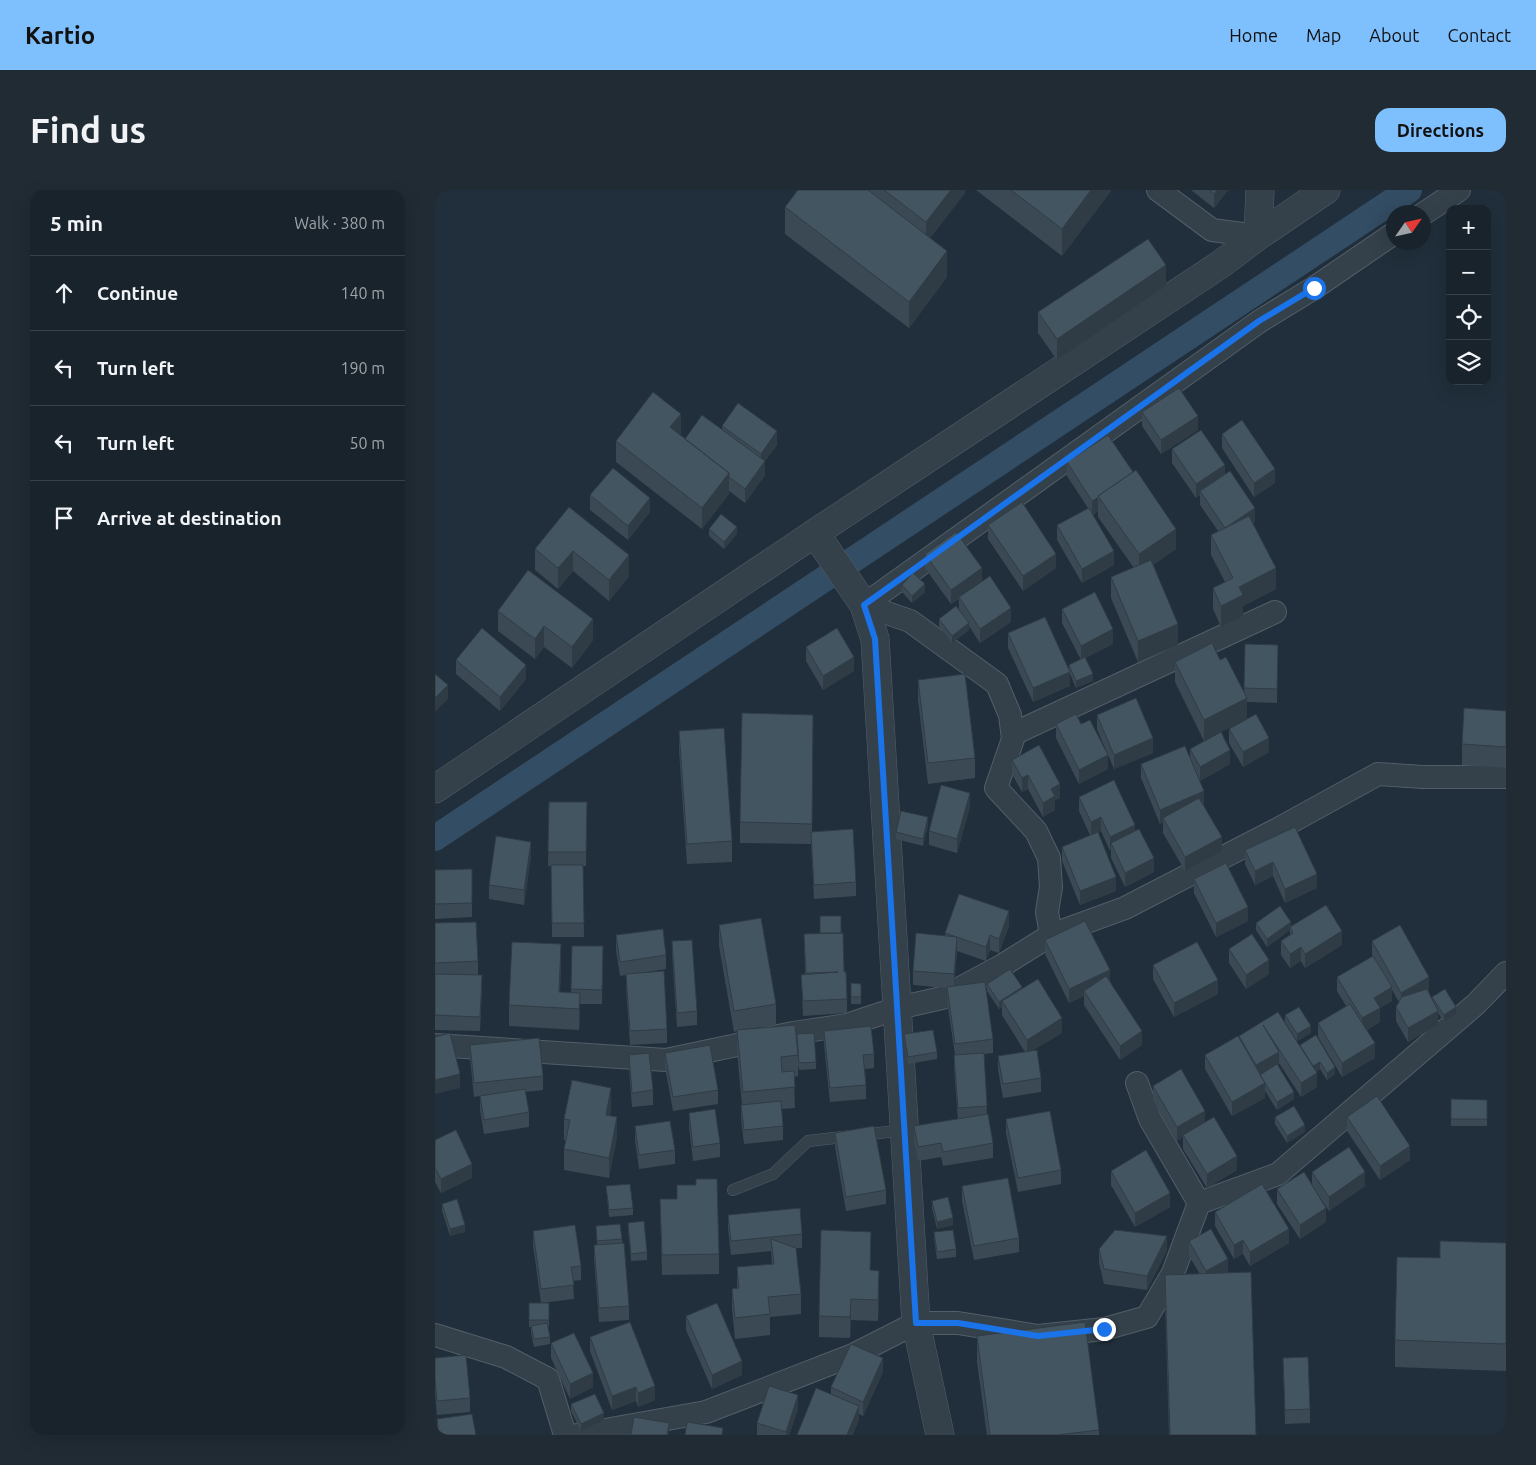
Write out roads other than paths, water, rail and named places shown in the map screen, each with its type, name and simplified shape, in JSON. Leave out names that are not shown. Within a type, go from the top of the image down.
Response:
[{"type":"street","points":[[1158,190],[1212,230],[1258,236]]},
{"type":"street","points":[[1258,236],[1260,190]]},
{"type":"street","points":[[435,789],[815,533],[1221,264],[1258,236],[1326,190]]},
{"type":"street","points":[[1431,209],[1459,190]]},
{"type":"street","points":[[864,605],[1259,321],[1314,288],[1386,239]]},
{"type":"street","points":[[815,533],[864,605],[875,639],[916,1323],[940,1435]]},
{"type":"street","points":[[864,605],[910,621],[997,684],[1010,715],[1013,739],[996,788],[1036,831],[1049,858],[1051,887],[1047,912],[1051,935]]},
{"type":"street","points":[[1013,734],[1275,612]]},
{"type":"street","points":[[435,1045],[666,1060],[793,1033],[847,1024],[897,1008],[942,998],[1003,965],[1051,935],[1125,908],[1278,829],[1378,774],[1423,777],[1506,777]]},
{"type":"street","points":[[577,1435],[706,1412],[853,1355],[916,1323],[958,1323],[1038,1336],[1104,1329],[1147,1317],[1173,1273],[1199,1203],[1277,1174],[1476,1004],[1506,973]]},
{"type":"street","points":[[1137,1083],[1150,1119],[1199,1203]]},
{"type":"street","points":[[435,1335],[506,1357],[548,1379],[565,1435]]},
{"type":"lane","points":[[733,1190],[773,1174],[808,1141],[905,1130]]},
{"type":"waterway","points":[[435,838],[1409,190]]}]
